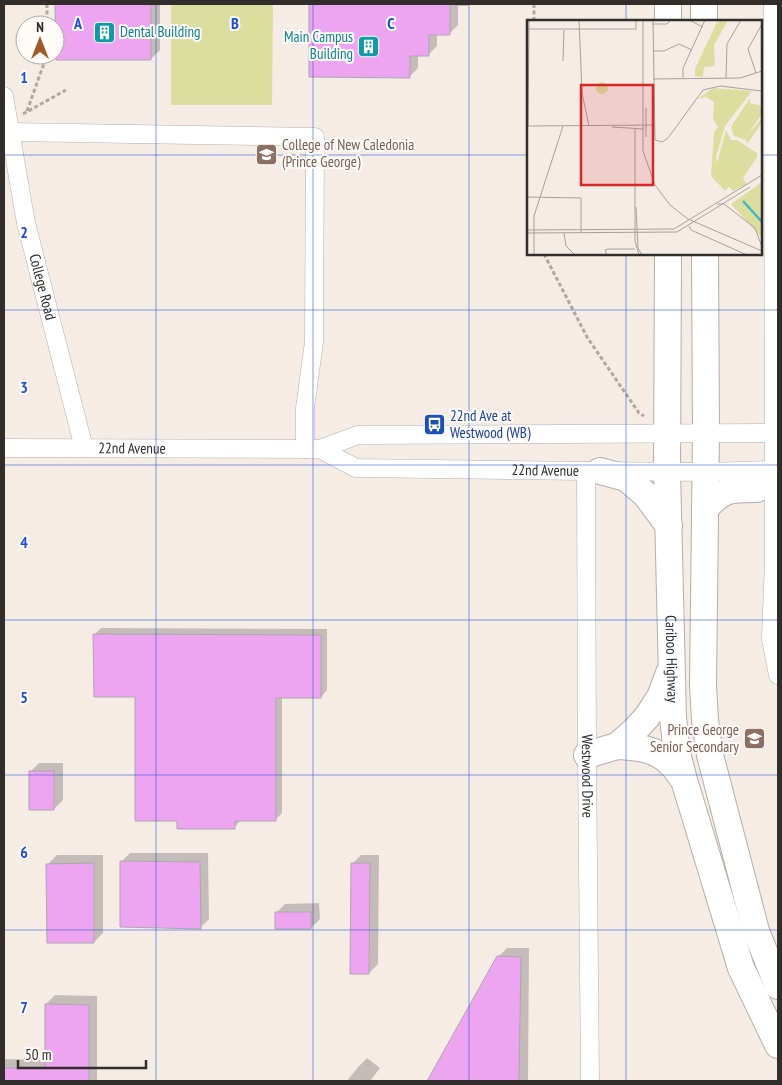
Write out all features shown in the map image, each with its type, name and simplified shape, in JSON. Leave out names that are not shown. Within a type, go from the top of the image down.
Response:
[{"type":"highway","points":[[668,4],[668,20]]},
{"type":"highway","points":[[704,4],[704,20]]},
{"type":"highway","name":"Cariboo Highway","points":[[668,255],[667,471],[671,666],[673,718],[677,753],[741,968],[778,1045]]},
{"type":"highway","name":"Cariboo Highway","points":[[705,255],[706,472],[703,685],[705,720],[708,746],[756,931],[778,986]]},
{"type":"highway","points":[[705,509],[714,498],[723,492],[736,489],[757,489],[774,470]]},
{"type":"highway","points":[[593,471],[626,478],[645,494],[669,526]]},
{"type":"highway","points":[[616,746],[647,717],[660,697],[671,666]]},
{"type":"highway","points":[[587,755],[616,746],[641,748],[657,752],[671,763],[684,780]]},
{"type":"street","points":[[773,4],[774,470],[776,562],[771,639],[778,675]]},
{"type":"street","name":"College Road","points":[[4,96],[26,223],[84,448]]},
{"type":"street","points":[[9,128],[315,137],[314,342],[305,408],[313,449]]},
{"type":"street","name":"22nd Avenue","points":[[4,448],[313,449],[358,435],[774,433]]},
{"type":"street","name":"22nd Avenue","points":[[313,449],[356,468],[706,472],[774,470]]},
{"type":"street","name":"Westwood Drive","points":[[590,1081],[587,755],[593,471]]},
{"type":"path","points":[[534,4],[534,20]]},
{"type":"path","points":[[26,112],[43,65]]},
{"type":"path","points":[[9,128],[26,112],[66,90]]},
{"type":"path","points":[[545,255],[587,336],[639,413],[667,433]]},
{"type":"green space","points":[[171,4],[273,4],[272,105],[171,105]]},
{"type":"building","name":"Dental Building","points":[[55,4],[151,4],[151,60],[65,60],[65,15],[55,15]]},
{"type":"building","name":"Main Campus Building","points":[[309,4],[450,4],[450,35],[429,35],[429,56],[410,56],[410,78],[309,77]]},
{"type":"building","points":[[93,634],[321,635],[321,698],[276,698],[276,821],[235,821],[235,829],[177,829],[177,821],[135,821],[135,697],[94,697]]},
{"type":"building","points":[[29,771],[54,771],[54,810],[29,810]]},
{"type":"building","points":[[120,861],[200,862],[201,929],[120,927]]},
{"type":"building","points":[[94,863],[94,943],[47,943],[46,864]]},
{"type":"building","points":[[351,863],[370,863],[369,974],[350,974]]},
{"type":"building","points":[[275,912],[311,912],[311,929],[275,929]]},
{"type":"building","points":[[497,956],[521,957],[519,1081],[427,1081]]},
{"type":"building","points":[[45,1004],[89,1005],[89,1081],[4,1081],[4,1068],[45,1068]]},
{"type":"place","name":"Dental Building","points":[[104,32]]},
{"type":"place","name":"Main Campus Building","points":[[369,46]]},
{"type":"place","name":"College of New Caledonia (Prince George)","points":[[266,154]]},
{"type":"place","name":"22nd Ave at Westwood (WB)","points":[[434,425]]},
{"type":"place","name":"Prince George Senior Secondary","points":[[755,739]]}]
